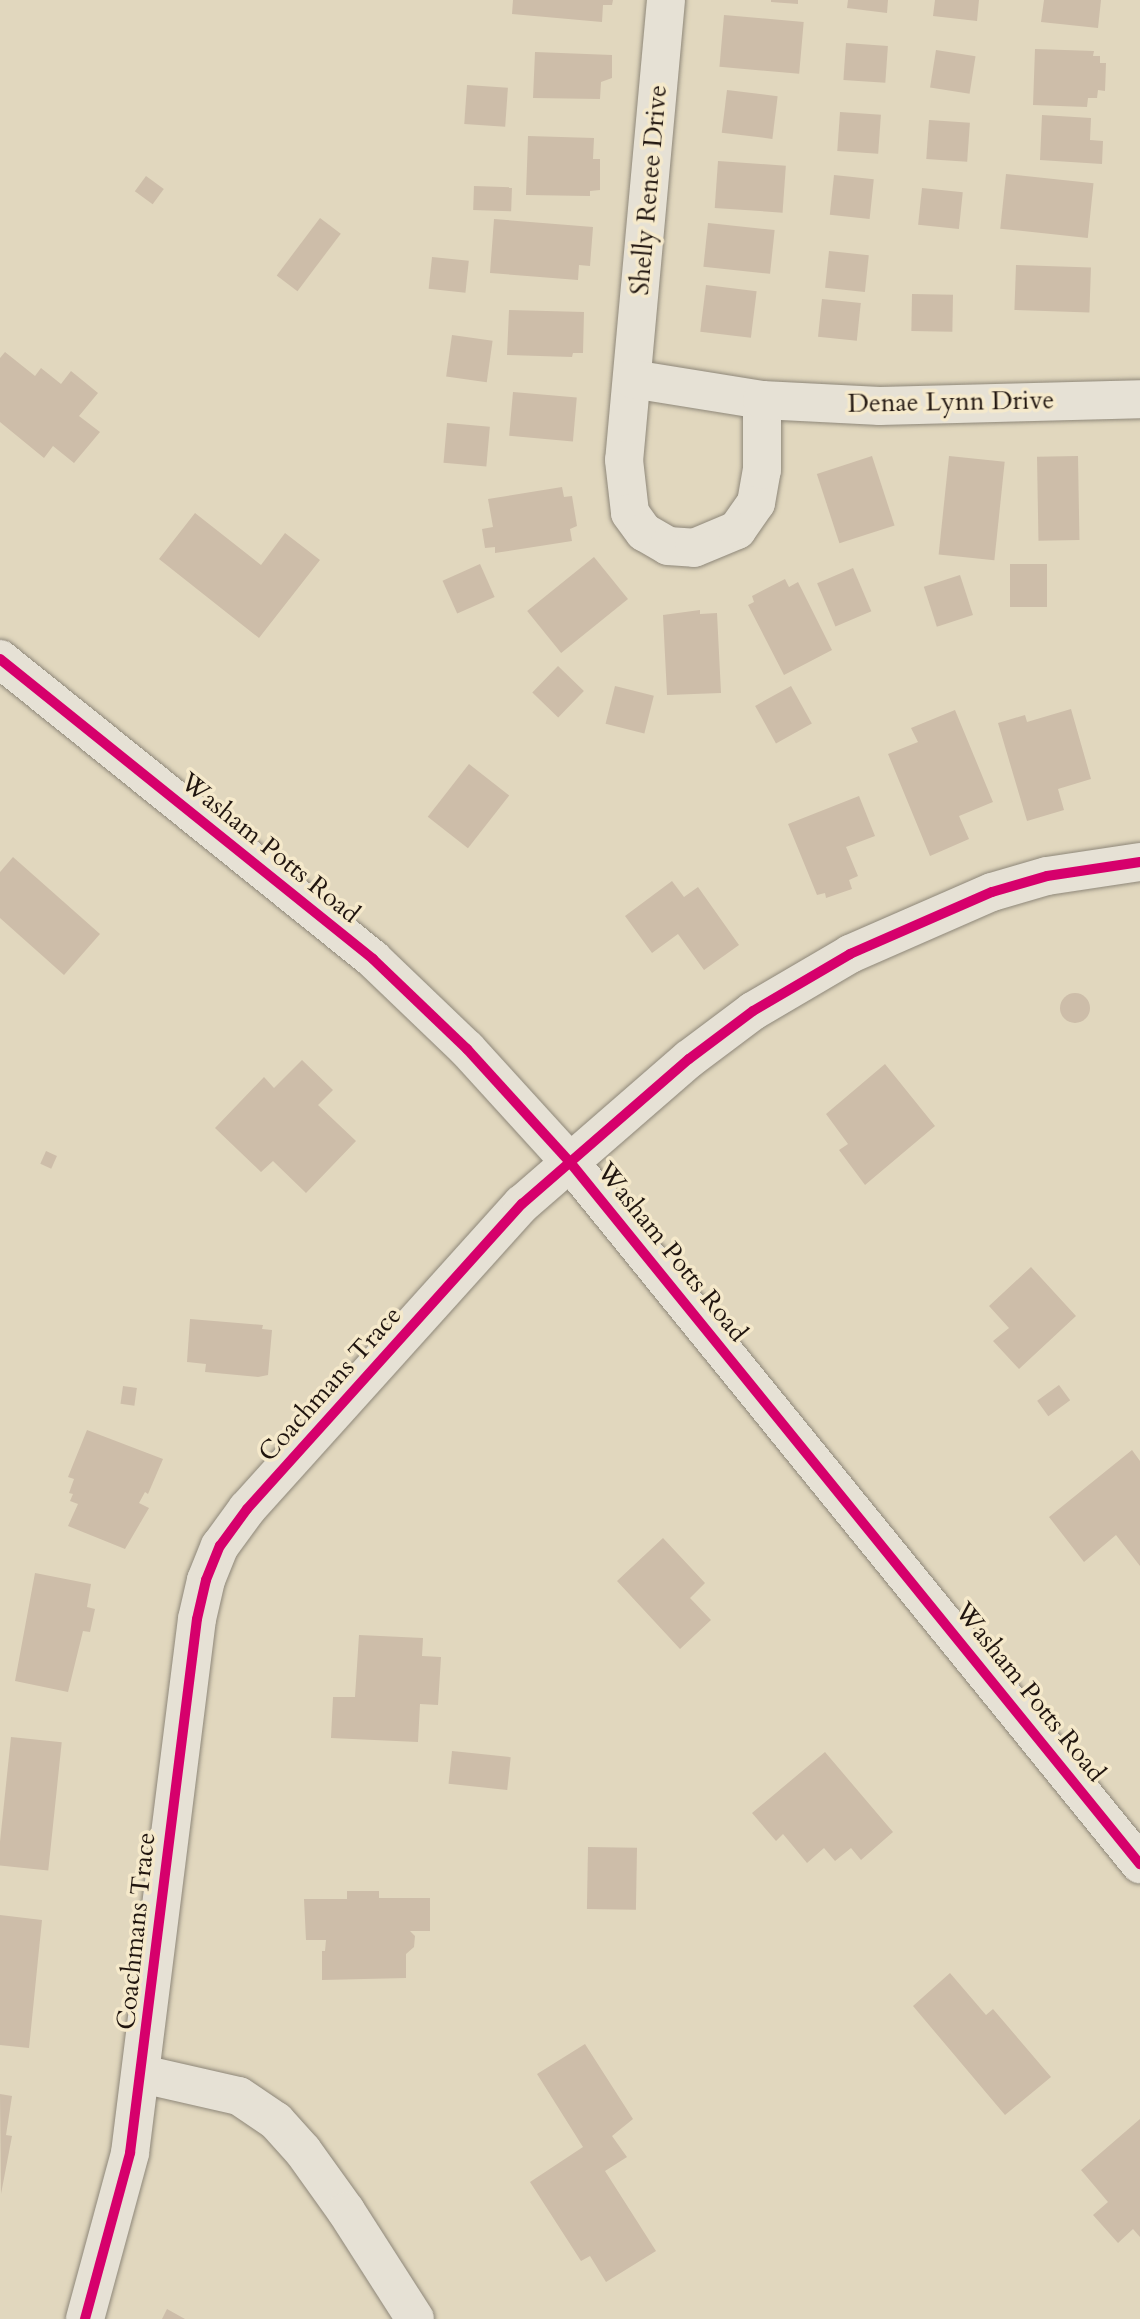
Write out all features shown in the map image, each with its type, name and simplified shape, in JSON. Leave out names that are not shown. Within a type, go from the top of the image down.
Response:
[{"type":"street","name":"Shelly Renee Drive","points":[[632,379],[666,0]]},
{"type":"street","name":"Denae Lynn Drive","points":[[632,379],[762,400],[880,406],[1140,399]]},
{"type":"street","points":[[632,379],[624,460],[630,513],[644,532],[668,547],[694,548],[713,542],[737,530],[756,503],[762,470],[762,400]]},
{"type":"street","name":"Washam Potts Road","points":[[0,659],[373,960],[467,1049],[569,1161],[1140,1864]]},
{"type":"street","name":"Coachmans Trace","points":[[85,2319],[119,2202],[142,2074],[197,1619],[206,1580],[220,1546],[247,1509],[522,1204],[689,1059],[753,1011],[850,954],[992,892],[1047,876],[1140,862]]},
{"type":"street","points":[[142,2074],[239,2096],[276,2122],[303,2151],[346,2211],[415,2319]]},
{"type":"building","points":[[513,0],[613,0],[612,5],[603,5],[602,22],[512,14]]},
{"type":"building","points":[[798,0],[798,4],[771,2]]},
{"type":"building","points":[[848,0],[888,0],[887,13],[847,8]]},
{"type":"building","points":[[935,0],[979,0],[977,21],[933,16]]},
{"type":"building","points":[[1044,0],[1101,0],[1098,28],[1041,22]]},
{"type":"building","points":[[724,15],[804,22],[799,74],[719,67]]},
{"type":"building","points":[[846,43],[888,46],[885,83],[843,80]]},
{"type":"building","points":[[1035,49],[1094,51],[1093,56],[1100,56],[1100,63],[1106,63],[1105,91],[1098,90],[1097,98],[1088,98],[1087,107],[1033,105]]},
{"type":"building","points":[[936,50],[976,56],[970,94],[930,88]]},
{"type":"building","points":[[535,52],[612,55],[612,78],[601,82],[600,99],[533,98]]},
{"type":"building","points":[[467,85],[508,88],[505,127],[464,124]]},
{"type":"building","points":[[727,90],[778,96],[772,139],[722,133]]},
{"type":"building","points":[[840,112],[881,115],[878,154],[837,151]]},
{"type":"building","points":[[1042,115],[1091,118],[1090,140],[1103,141],[1102,164],[1040,160]]},
{"type":"building","points":[[929,120],[970,123],[967,162],[926,159]]},
{"type":"building","points":[[528,136],[594,138],[593,159],[600,159],[600,190],[590,191],[590,196],[526,195]]},
{"type":"building","points":[[718,161],[786,166],[783,213],[715,208]]},
{"type":"building","points":[[1006,174],[1094,183],[1088,238],[1000,229]]},
{"type":"building","points":[[834,175],[874,179],[870,219],[830,215]]},
{"type":"building","points":[[146,176],[164,189],[153,204],[135,191]]},
{"type":"building","points":[[474,186],[512,187],[511,211],[473,210]]},
{"type":"building","points":[[922,188],[963,192],[959,229],[918,225]]},
{"type":"building","points":[[320,218],[341,234],[297,291],[277,276]]},
{"type":"building","points":[[494,219],[593,227],[590,266],[579,265],[578,280],[490,273]]},
{"type":"building","points":[[708,223],[775,230],[770,274],[703,267]]},
{"type":"building","points":[[829,251],[869,255],[865,292],[825,288]]},
{"type":"building","points":[[432,257],[469,261],[465,293],[429,289]]},
{"type":"building","points":[[1016,265],[1091,268],[1089,313],[1014,310]]},
{"type":"building","points":[[706,285],[757,291],[751,338],[700,332]]},
{"type":"building","points":[[912,294],[953,295],[952,332],[911,331]]},
{"type":"building","points":[[822,299],[861,303],[857,341],[818,337]]},
{"type":"building","points":[[509,310],[584,312],[583,353],[573,353],[572,357],[507,355]]},
{"type":"building","points":[[452,335],[493,341],[487,382],[446,377]]},
{"type":"building","points":[[5,352],[35,376],[41,368],[61,384],[71,371],[98,393],[79,416],[100,432],[74,463],[53,446],[44,458],[0,422],[0,358]]},
{"type":"building","points":[[513,392],[577,398],[573,441],[509,436]]},
{"type":"building","points":[[447,423],[490,427],[486,467],[444,463]]},
{"type":"building","points":[[872,456],[895,525],[839,543],[817,474]]},
{"type":"building","points":[[949,456],[1005,462],[994,560],[939,554]]},
{"type":"building","points":[[1078,456],[1079,540],[1038,541],[1037,457]]},
{"type":"building","points":[[562,487],[564,497],[572,496],[577,526],[570,529],[572,541],[495,553],[495,547],[485,548],[482,529],[493,527],[488,499]]},
{"type":"building","points":[[195,513],[261,565],[285,533],[320,560],[259,638],[159,559]]},
{"type":"building","points":[[594,557],[628,599],[561,653],[527,611]]},
{"type":"building","points":[[480,564],[495,597],[457,614],[443,581]]},
{"type":"building","points":[[1010,564],[1047,564],[1047,607],[1010,607]]},
{"type":"building","points":[[853,568],[871,611],[835,627],[817,583]]},
{"type":"building","points":[[960,575],[973,615],[937,627],[924,587]]},
{"type":"building","points":[[785,579],[789,587],[798,582],[832,650],[784,675],[748,605],[754,602],[752,596]]},
{"type":"building","points":[[700,610],[700,614],[717,613],[721,693],[667,695],[663,615]]},
{"type":"building","points":[[558,666],[584,691],[558,718],[532,693]]},
{"type":"building","points":[[615,686],[654,696],[644,734],[606,724]]},
{"type":"building","points":[[791,686],[812,724],[776,743],[755,706]]},
{"type":"building","points":[[1071,709],[1091,779],[1058,789],[1064,810],[1027,821],[998,723],[1025,715],[1027,722]]},
{"type":"building","points":[[955,710],[993,802],[959,816],[969,839],[930,856],[888,754],[918,742],[911,728]]},
{"type":"building","points":[[469,764],[509,795],[468,848],[428,817]]},
{"type":"building","points":[[859,796],[875,836],[846,847],[858,876],[849,880],[852,889],[826,898],[825,893],[817,895],[788,824]]},
{"type":"building","points":[[13,857],[100,934],[64,975],[0,918],[0,872]]},
{"type":"building","points":[[672,881],[684,897],[698,887],[739,945],[704,970],[678,934],[652,953],[625,916]]},
{"type":"building","points":[[1075,993],[1086,997],[1090,1008],[1086,1019],[1075,1023],[1064,1019],[1060,1008],[1064,997]]},
{"type":"building","points":[[302,1060],[333,1090],[318,1105],[356,1141],[306,1193],[273,1161],[261,1172],[215,1128],[264,1077],[274,1088]]},
{"type":"building","points":[[885,1064],[935,1126],[865,1185],[839,1150],[848,1144],[826,1114]]},
{"type":"building","points":[[46,1151],[57,1156],[51,1169],[40,1164]]},
{"type":"building","points":[[1031,1267],[1076,1316],[1019,1369],[993,1341],[1009,1328],[989,1306]]},
{"type":"building","points":[[190,1319],[263,1325],[262,1329],[272,1330],[268,1375],[258,1377],[205,1372],[206,1364],[187,1362]]},
{"type":"building","points":[[1059,1385],[1070,1400],[1048,1416],[1037,1401]]},
{"type":"building","points":[[123,1386],[137,1388],[134,1406],[120,1404]]},
{"type":"building","points":[[87,1430],[163,1459],[148,1494],[145,1492],[139,1503],[149,1508],[125,1549],[68,1526],[78,1504],[70,1501],[73,1494],[69,1493],[74,1479],[68,1477]]},
{"type":"building","points":[[1132,1450],[1140,1461],[1140,1566],[1116,1535],[1084,1562],[1049,1517]]},
{"type":"building","points":[[663,1538],[705,1583],[690,1598],[711,1620],[680,1649],[617,1581]]},
{"type":"building","points":[[35,1573],[91,1584],[87,1607],[95,1609],[90,1632],[83,1631],[68,1692],[15,1681]]},
{"type":"building","points":[[359,1635],[423,1638],[422,1656],[441,1657],[438,1705],[420,1704],[418,1742],[331,1738],[333,1697],[355,1697]]},
{"type":"building","points":[[11,1737],[62,1742],[48,1871],[0,1866]]},
{"type":"building","points":[[452,1751],[511,1757],[507,1790],[449,1784]]},
{"type":"building","points":[[825,1752],[893,1832],[861,1860],[851,1848],[835,1861],[824,1848],[807,1863],[783,1834],[776,1841],[752,1813]]},
{"type":"building","points":[[588,1847],[637,1848],[636,1910],[587,1909]]},
{"type":"building","points":[[347,1891],[379,1891],[379,1898],[430,1898],[430,1931],[410,1931],[415,1936],[414,1947],[406,1954],[406,1978],[322,1980],[322,1951],[325,1951],[326,1940],[306,1940],[304,1899],[347,1899]]},
{"type":"building","points":[[0,1915],[42,1920],[29,2048],[0,2045]]},
{"type":"building","points":[[950,1973],[986,2015],[993,2009],[1051,2077],[1005,2115],[913,2006]]},
{"type":"building","points":[[585,2044],[633,2119],[612,2136],[627,2157],[605,2171],[656,2251],[606,2282],[590,2256],[581,2261],[530,2182],[583,2147],[537,2074]]},
{"type":"building","points":[[0,2094],[12,2096],[6,2135],[12,2136],[1,2194]]},
{"type":"building","points":[[1140,2119],[1140,2237],[1133,2229],[1118,2243],[1093,2215],[1108,2202],[1081,2170]]},
{"type":"building","points":[[167,2309],[185,2319],[162,2319]]},
{"type":"cycle path","points":[[0,659],[373,959],[467,1049],[569,1161],[1140,1864]]},
{"type":"cycle path","points":[[85,2319],[130,2153],[197,1619],[206,1580],[220,1546],[247,1509],[522,1204],[689,1059],[753,1011],[850,954],[992,892],[1047,876],[1140,862]]}]
